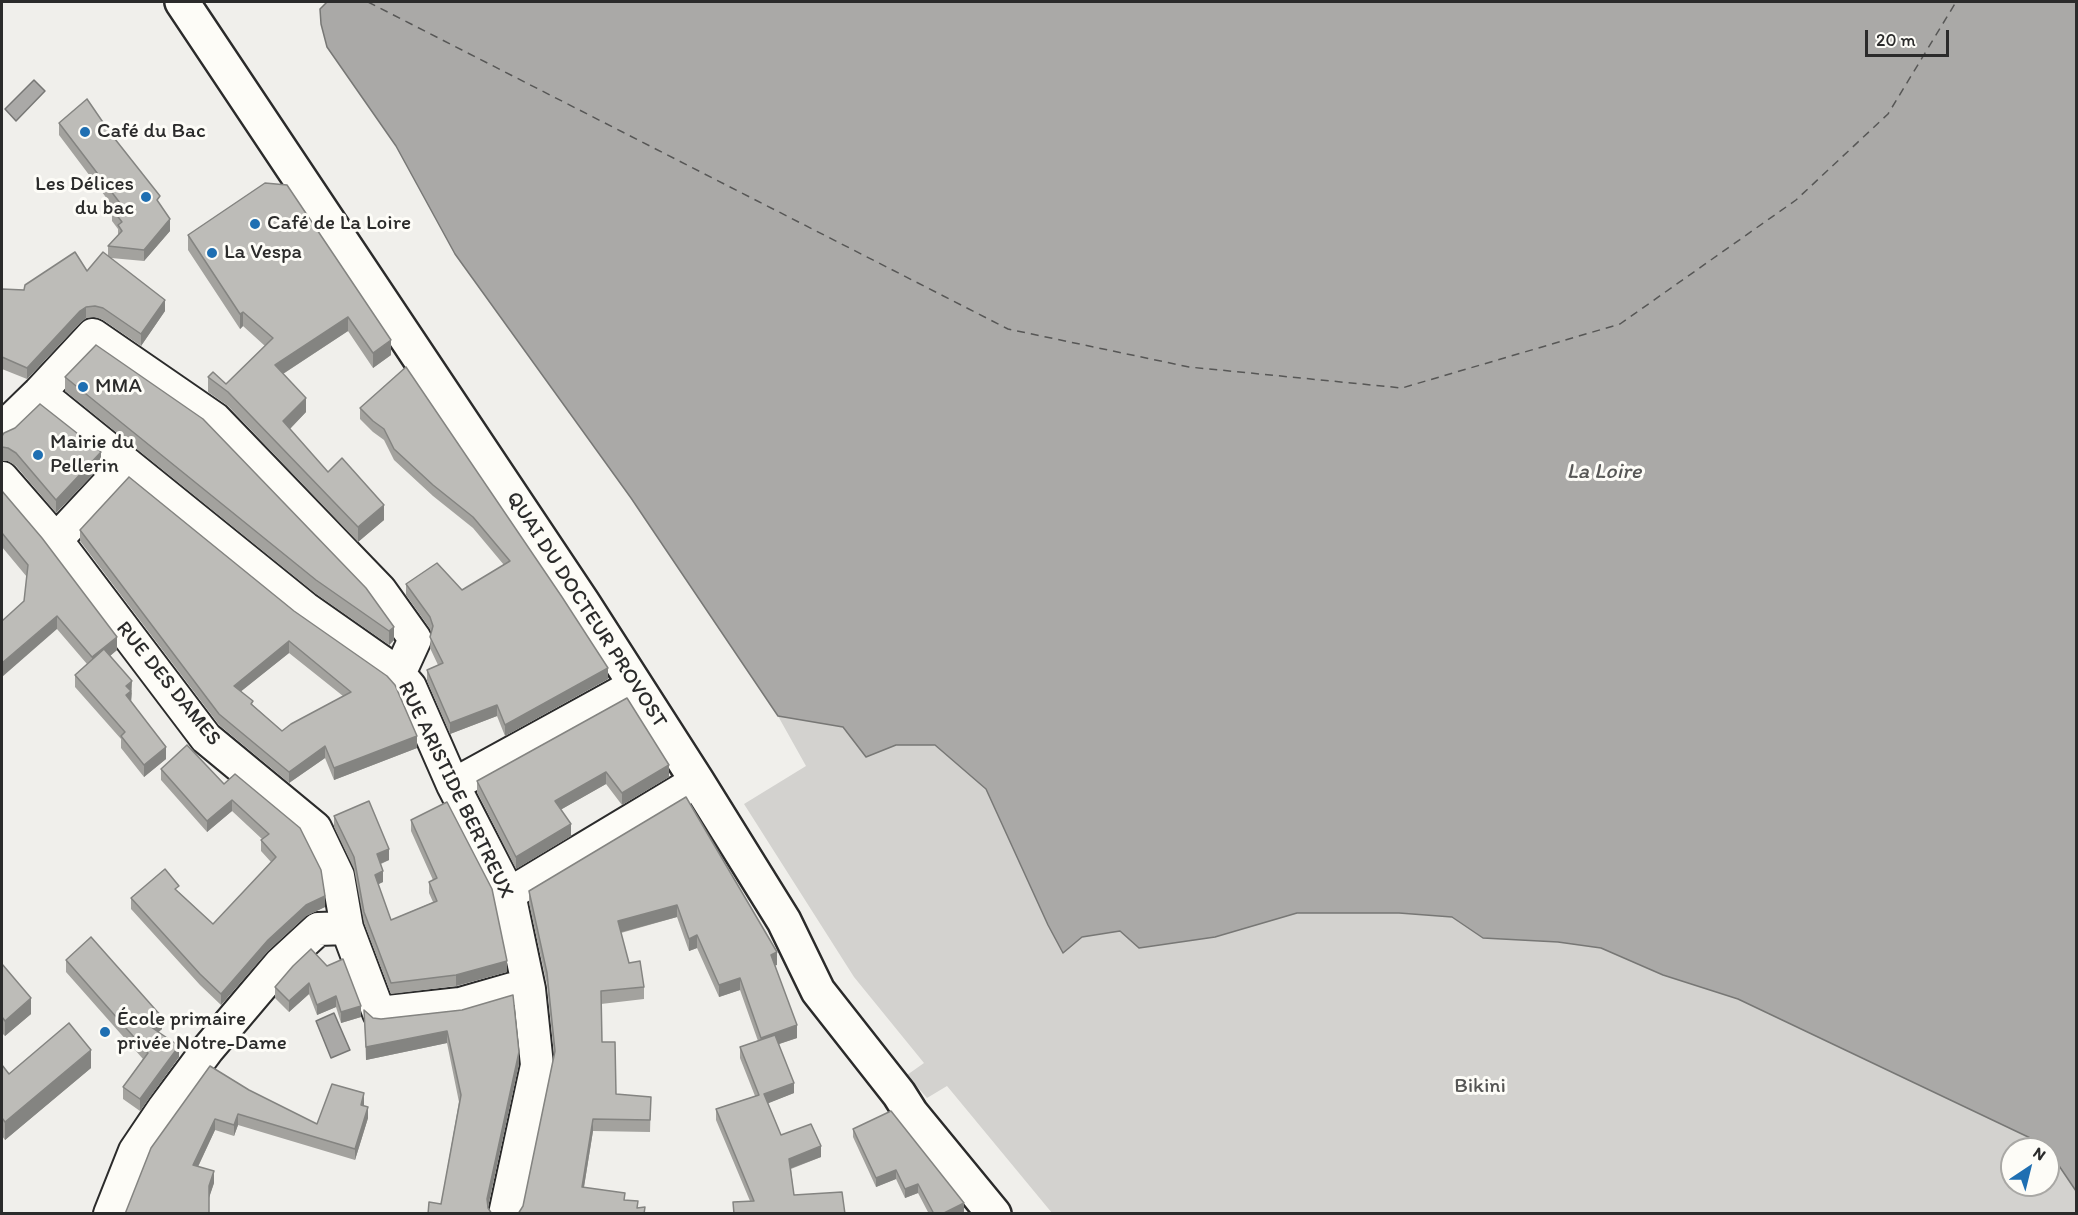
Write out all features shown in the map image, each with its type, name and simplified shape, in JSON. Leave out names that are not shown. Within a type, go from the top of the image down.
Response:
[{"type":"street","name":"QUAI DU DOCTEUR PROVOST","points":[[182,2],[636,685],[784,921],[818,990],[899,1094],[911,1113],[994,1214]]},
{"type":"street","points":[[5,421],[39,393],[93,335],[215,419],[380,590],[415,639],[399,674]]},
{"type":"street","name":"RUE ARISTIDE BERTREUX","points":[[39,393],[305,608],[399,674],[410,687],[453,785],[509,894],[529,989],[537,1065],[505,1214]]},
{"type":"street","points":[[56,540],[127,464]]},
{"type":"street","name":"RUE DES DAMES","points":[[2,478],[56,540],[206,738],[315,828],[338,876],[347,928],[379,1013],[460,1004],[512,989],[529,989]]},
{"type":"street","points":[[453,785],[636,685]]},
{"type":"street","points":[[509,894],[697,781]]},
{"type":"street","points":[[110,1214],[135,1151],[208,1049],[280,964],[318,929],[347,928]]},
{"type":"green space","name":"Bikini","points":[[778,716],[844,727],[866,757],[896,745],[935,745],[986,789],[1063,953],[1082,937],[1120,931],[1215,937],[1297,913],[1399,913],[1452,917],[1483,938],[1558,942],[1601,948],[1663,975],[1738,999],[2029,1137],[2000,1137],[2000,1197],[2060,1197],[2060,1166],[2076,1191],[2076,1213],[1052,1213],[947,1086],[927,1098],[907,1075],[924,1063],[854,977],[744,804],[806,766]]},
{"type":"water","name":"La Loire","points":[[327,2],[2076,2],[2076,1191],[2060,1167],[2060,1137],[2028,1137],[1738,999],[1663,975],[1601,948],[1558,942],[1483,938],[1452,917],[1399,913],[1297,913],[1215,937],[1139,948],[1120,931],[1082,937],[1063,953],[986,789],[935,745],[896,745],[866,757],[843,727],[778,716],[631,498],[455,254],[396,146],[327,47],[320,9]]},
{"type":"water","points":[[34,80],[45,91],[16,121],[5,109]]},
{"type":"water","points":[[334,1013],[350,1050],[331,1058],[316,1021]]},
{"type":"building","points":[[87,99],[111,134],[160,196],[157,200],[170,219],[144,250],[108,246],[122,231],[118,225],[122,222],[112,209],[120,203],[59,123]]},
{"type":"building","points":[[265,183],[287,185],[391,340],[373,353],[348,317],[275,365],[306,398],[283,421],[328,472],[342,458],[384,505],[358,527],[228,392],[208,377],[213,372],[226,384],[273,338],[243,312],[240,314],[188,235]]},
{"type":"building","points":[[75,252],[87,271],[103,252],[165,300],[141,334],[103,308],[86,307],[27,368],[2,357],[2,289],[24,290],[25,285]]},
{"type":"building","points":[[96,345],[203,419],[366,588],[394,627],[389,631],[316,580],[65,377]]},
{"type":"building","points":[[406,367],[608,668],[505,725],[497,705],[450,723],[427,670],[443,663],[430,637],[433,626],[430,617],[406,584],[437,563],[462,590],[510,561],[473,517],[433,485],[394,449],[384,429],[360,408]]},
{"type":"building","points":[[40,404],[101,452],[56,500],[16,453],[2,447],[4,433],[15,428]]},
{"type":"building","points":[[129,477],[294,611],[387,676],[395,685],[417,736],[334,768],[325,746],[289,772],[219,714],[80,530]],"holes":[[[289,641],[351,692],[282,731],[251,704],[253,701],[234,686]]]},
{"type":"building","points":[[2,491],[42,538],[117,637],[92,657],[57,616],[2,663],[2,621],[24,601],[28,565],[2,533]]},
{"type":"building","points":[[104,649],[132,681],[126,686],[131,691],[126,695],[166,747],[144,765],[121,736],[125,732],[75,675]]},
{"type":"building","points":[[627,698],[669,765],[622,793],[606,772],[555,801],[571,824],[516,857],[477,781]]},
{"type":"building","points":[[187,745],[224,784],[235,774],[300,828],[321,870],[325,896],[306,905],[268,940],[221,994],[131,898],[165,869],[179,886],[175,889],[213,924],[276,857],[261,840],[269,834],[232,800],[207,821],[161,769]]},
{"type":"building","points":[[686,797],[777,952],[771,955],[797,1025],[761,1038],[740,978],[719,985],[697,935],[689,939],[677,905],[618,921],[629,963],[640,961],[644,987],[601,991],[602,1042],[615,1042],[616,1094],[651,1097],[650,1120],[593,1119],[582,1187],[625,1193],[624,1200],[638,1201],[637,1208],[645,1207],[644,1214],[518,1214],[523,1206],[555,1051],[547,973],[529,891]]},
{"type":"building","points":[[369,801],[389,849],[377,854],[383,871],[375,875],[391,920],[437,901],[429,882],[437,878],[411,820],[447,802],[492,889],[507,961],[456,975],[391,983],[364,912],[354,857],[334,816]]},
{"type":"building","points":[[91,937],[162,1017],[151,1027],[179,1046],[140,1099],[123,1087],[148,1053],[66,960]]},
{"type":"building","points":[[311,949],[327,966],[343,959],[361,1006],[341,1012],[336,996],[317,1005],[309,983],[289,1001],[275,987]]},
{"type":"building","points":[[2,964],[31,998],[5,1021],[2,1017]]},
{"type":"building","points":[[513,995],[519,1052],[487,1199],[488,1208],[492,1214],[428,1214],[429,1202],[441,1204],[461,1095],[447,1031],[366,1047],[364,1010],[373,1018],[381,1019],[462,1010]]},
{"type":"building","points":[[69,1023],[91,1050],[5,1122],[2,1118],[2,1065],[9,1074]]},
{"type":"building","points":[[775,1035],[794,1083],[764,1094],[781,1135],[811,1124],[821,1146],[789,1159],[794,1195],[842,1192],[845,1214],[734,1214],[733,1202],[754,1201],[716,1109],[759,1095],[740,1047]]},
{"type":"building","points":[[210,1066],[249,1090],[317,1124],[332,1084],[364,1093],[361,1105],[368,1107],[355,1149],[238,1114],[234,1125],[215,1119],[193,1165],[214,1171],[209,1186],[209,1214],[125,1214],[151,1148]]},
{"type":"building","points":[[891,1111],[964,1203],[942,1214],[934,1214],[918,1184],[905,1189],[896,1170],[876,1178],[853,1129]]},
{"type":"ferry route","points":[[368,2],[1008,329],[1189,367],[1402,388],[1620,324],[1796,200],[1888,114],[1956,2]]},
{"type":"place","name":"Café du Bac","points":[[85,132]]},
{"type":"place","name":"Les Délices du bac","points":[[146,197]]},
{"type":"place","name":"Café de La Loire","points":[[255,224]]},
{"type":"place","name":"La Vespa","points":[[212,253]]},
{"type":"place","name":"MMA","points":[[83,387]]},
{"type":"place","name":"Mairie du Pellerin","points":[[38,455]]},
{"type":"place","name":"École primaire privée Notre-Dame","points":[[105,1032]]}]
